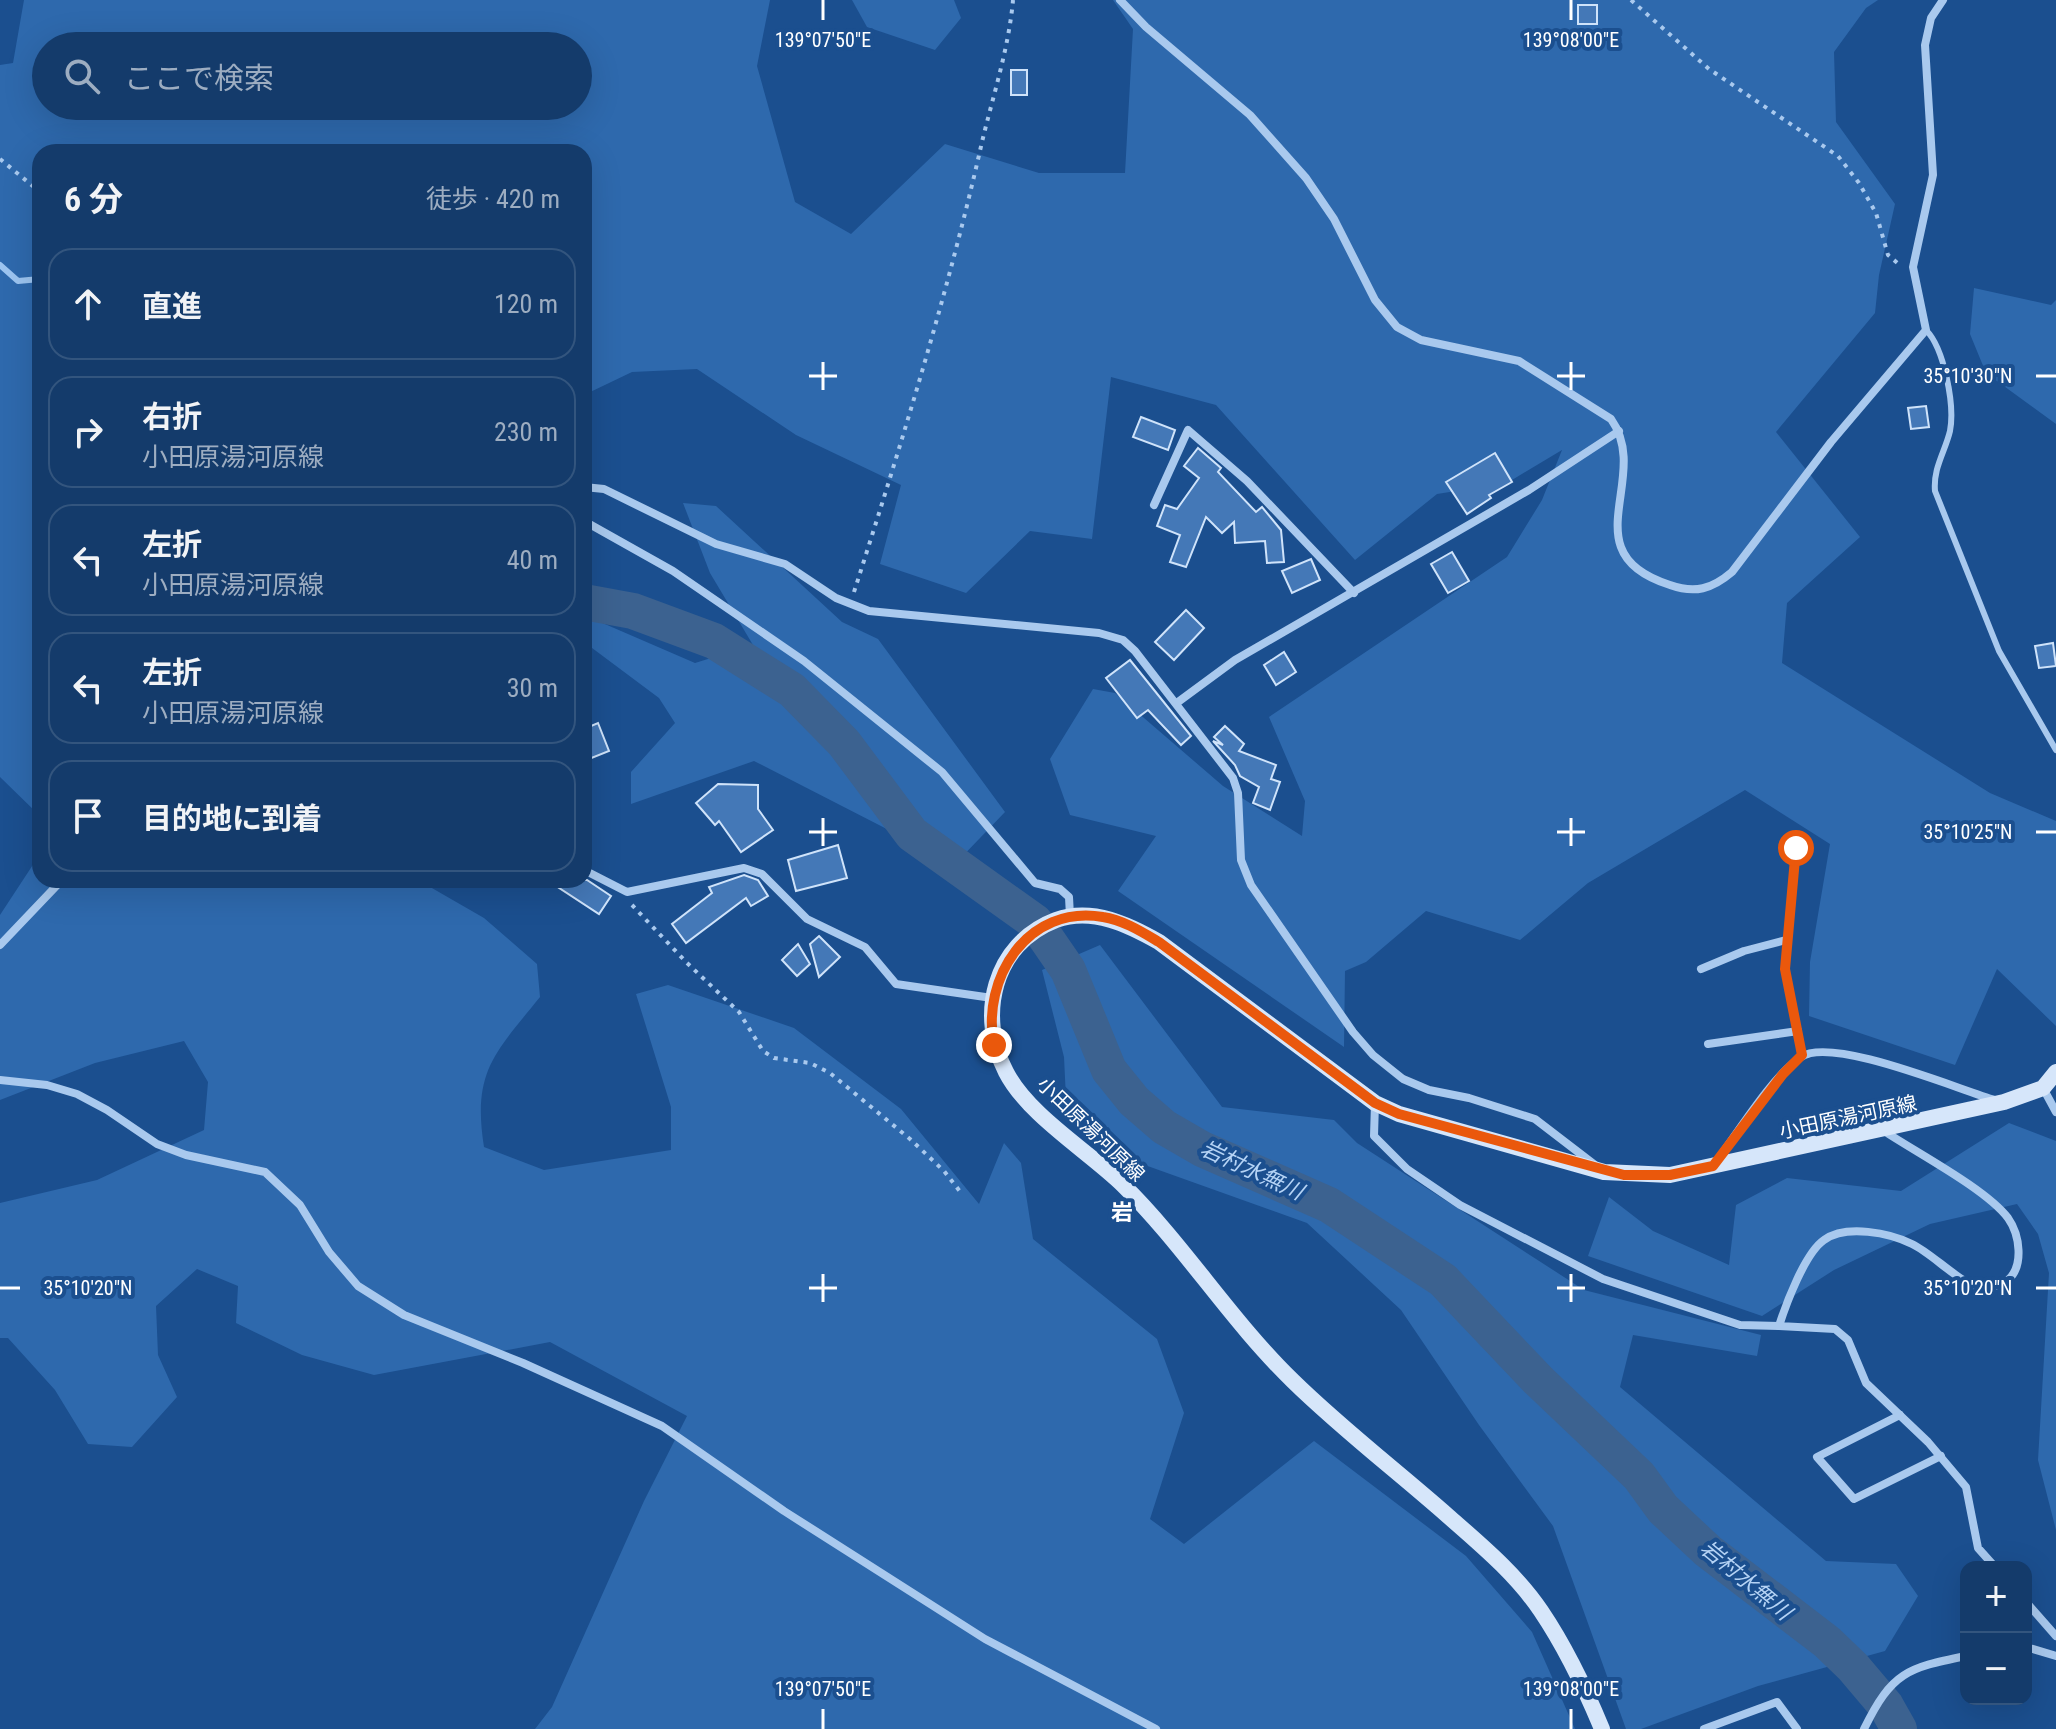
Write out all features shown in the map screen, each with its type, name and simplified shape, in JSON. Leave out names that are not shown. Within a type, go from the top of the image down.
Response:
[{"type":"main road","name":"小田原湯河原線","points":[[1602,1729],[1573,1664],[1540,1610],[1495,1557],[1292,1380],[1124,1186],[1037,1109],[1007,1075],[994,1045],[992,998],[1000,974],[1024,942],[1062,919],[1102,917],[1132,927],[1159,942],[1375,1103],[1399,1114],[1604,1172],[1670,1175],[2004,1102],[2043,1088]]},
{"type":"main road","points":[[2043,1088],[2056,1072]]},
{"type":"street","points":[[1120,0],[1146,27],[1250,115],[1306,178],[1334,219],[1375,300],[1397,327],[1421,340],[1519,361],[1590,404],[1619,431],[1624,451],[1618,545],[1630,564],[1647,578],[1678,588],[1702,591],[1732,572],[1831,442],[1926,330],[1913,267],[1933,175],[1925,45],[1931,18],[1943,0]]},
{"type":"street","points":[[1154,505],[1188,430],[1247,481],[1354,593]]},
{"type":"street","points":[[1178,702],[1235,660],[1529,490],[1619,431]]},
{"type":"street","points":[[592,488],[604,489],[737,553],[766,556],[785,564],[850,604],[900,615],[1099,633],[1123,640],[1178,702],[1233,778],[1238,793],[1241,860],[1251,885],[1321,987],[1373,1055],[1403,1079],[1429,1090],[1469,1098],[1535,1119],[1604,1172]]},
{"type":"street","points":[[592,526],[735,612],[889,727],[942,772],[1035,883],[1060,889],[1069,897],[1062,919]]},
{"type":"street","points":[[1796,848],[1785,969],[1802,1055]]},
{"type":"street","points":[[592,874],[627,892],[744,868],[762,874],[807,919],[865,947],[896,984],[992,998]]},
{"type":"street","points":[[0,945],[54,888]]},
{"type":"street","points":[[1701,969],[1744,951],[1786,940]]},
{"type":"street","points":[[1708,1044],[1798,1031]]},
{"type":"street","points":[[1713,1166],[1783,1074],[1802,1055],[1825,1051],[1861,1056],[2004,1102]]},
{"type":"street","points":[[0,1080],[47,1085],[77,1094],[157,1144],[186,1155],[265,1172],[300,1205],[329,1252],[358,1286],[404,1315],[523,1363],[662,1426],[784,1511],[985,1639],[1156,1729]]},
{"type":"street","points":[[2043,1088],[2056,1112]]},
{"type":"street","points":[[1375,1103],[1374,1136],[1407,1169],[1460,1205],[1603,1279],[1740,1325],[1835,1329],[1848,1340],[1866,1383],[1941,1456],[1966,1487],[1978,1548],[1990,1561]]},
{"type":"street","points":[[1779,1326],[1811,1257],[1822,1241],[1836,1234],[1859,1232],[1912,1244],[1978,1287],[1994,1286],[2007,1280],[2018,1266],[2018,1247],[2009,1219],[1986,1198],[1883,1130]]},
{"type":"street","points":[[1900,1415],[1817,1457],[1854,1499],[1941,1456]]},
{"type":"street","points":[[2032,1609],[2056,1636]]},
{"type":"street","points":[[2032,1649],[2056,1656]]},
{"type":"street","points":[[1864,1729],[1896,1680],[1916,1666],[1960,1657]]},
{"type":"street","points":[[1704,1729],[1777,1702],[1797,1729]]},
{"type":"lane","points":[[1926,330],[1938,342],[1951,415],[1949,432],[1935,473],[1935,491],[1999,651],[2056,750]]},
{"type":"path","points":[[850,604],[898,457],[912,394],[956,251],[1013,0]]},
{"type":"path","points":[[1631,0],[1709,69],[1838,156],[1859,183],[1876,213],[1888,255],[1899,266],[1913,267]]},
{"type":"path","points":[[0,159],[32,185]]},
{"type":"path","points":[[627,892],[631,903],[658,933],[739,1012],[763,1051],[774,1058],[810,1063],[830,1073],[910,1139],[944,1171],[962,1194]]},
{"type":"shaded area","points":[[24,0],[770,0],[757,66],[795,202],[851,234],[945,144],[1039,173],[1125,173],[1133,29],[1113,0],[1878,0],[1866,8],[1834,52],[1836,122],[1895,204],[1879,275],[1875,313],[1776,432],[1860,537],[1787,603],[1782,663],[1990,793],[2056,821],[2056,1026],[1997,969],[1955,1065],[1809,1016],[1810,962],[1830,844],[1745,790],[1588,883],[1520,940],[1426,911],[1366,962],[1345,971],[1344,1047],[1118,891],[1156,836],[1070,815],[1050,759],[1093,689],[1115,693],[1223,786],[1302,836],[1305,801],[1269,717],[1507,557],[1542,500],[1562,450],[1507,483],[1437,494],[1355,560],[1216,405],[1111,377],[1092,539],[1030,531],[966,593],[880,564],[901,485],[796,435],[697,369],[632,372],[592,391],[592,144],[32,144],[32,808],[0,777],[0,65],[13,63]]},
{"type":"shaded area","points":[[852,0],[954,0],[961,18],[935,50],[867,27]]},
{"type":"shaded area","points":[[1974,288],[2051,305],[2056,300],[2056,424],[1986,373],[1970,334]]},
{"type":"shaded area","points":[[683,503],[716,506],[842,622],[878,639],[1005,812],[955,864],[754,761],[631,804],[631,772],[675,723],[659,698],[592,648],[592,618],[695,663],[753,645],[710,573]]},
{"type":"shaded area","points":[[32,866],[32,888],[432,888],[484,918],[537,964],[540,997],[491,1064],[481,1099],[481,1121],[484,1147],[544,1170],[671,1150],[671,1107],[636,994],[668,985],[794,1028],[901,1109],[979,1204],[1004,1143],[1021,1163],[1033,1239],[1157,1339],[1184,1413],[1150,1519],[1184,1544],[1314,1441],[1466,1556],[1532,1632],[1575,1729],[535,1729],[552,1707],[644,1501],[687,1416],[550,1342],[374,1375],[302,1355],[236,1323],[238,1286],[197,1269],[156,1306],[158,1355],[177,1397],[132,1447],[88,1444],[55,1390],[8,1338],[0,1338],[0,1203],[97,1180],[204,1130],[208,1082],[184,1041],[95,1063],[0,1100],[0,915]]},
{"type":"shaded area","points":[[1100,945],[1222,1107],[1334,1120],[1357,1143],[1584,1290],[1761,1335],[1757,1356],[1633,1335],[1620,1387],[1826,1561],[1896,1564],[1918,1596],[1885,1651],[1758,1686],[1641,1729],[1626,1729],[1553,1526],[1401,1310],[1307,1223],[1142,1164],[1066,1099],[1064,1057],[1042,970]]},
{"type":"shaded area","points":[[2009,1123],[2056,1141],[2056,1530],[2038,1460],[2049,1273],[2038,1234],[2017,1204],[1930,1224],[1834,1270],[1762,1316],[1588,1256],[1609,1197],[1653,1231],[1729,1265],[1736,1205],[1787,1178],[1901,1191]]},
{"type":"building","points":[[1578,5],[1597,5],[1597,24],[1578,24]]},
{"type":"building","points":[[1011,70],[1027,70],[1027,95],[1011,95]]},
{"type":"building","points":[[1926,406],[1929,427],[1911,429],[1908,408]]},
{"type":"building","points":[[1141,417],[1175,430],[1168,450],[1133,437]]},
{"type":"building","points":[[1198,448],[1221,468],[1218,472],[1256,512],[1262,507],[1281,530],[1284,562],[1267,563],[1265,541],[1235,543],[1234,522],[1222,533],[1206,517],[1186,567],[1170,562],[1180,535],[1157,526],[1165,505],[1177,509],[1199,478],[1184,466]]},
{"type":"building","points":[[1495,453],[1512,482],[1489,495],[1491,498],[1467,514],[1446,482]]},
{"type":"building","points":[[1452,552],[1469,581],[1448,593],[1431,564]]},
{"type":"building","points":[[1311,559],[1320,580],[1292,593],[1282,571]]},
{"type":"building","points":[[1186,610],[1204,628],[1174,660],[1155,642]]},
{"type":"building","points":[[2053,643],[2056,666],[2039,668],[2035,646]]},
{"type":"building","points":[[1284,652],[1296,672],[1276,685],[1264,665]]},
{"type":"building","points":[[1130,660],[1191,736],[1181,745],[1148,710],[1137,718],[1106,678]]},
{"type":"building","points":[[598,723],[609,751],[592,758],[592,726]]},
{"type":"building","points":[[1225,726],[1244,744],[1239,751],[1276,765],[1271,779],[1280,782],[1270,810],[1253,803],[1259,787],[1240,776],[1235,765],[1213,741],[1223,745],[1214,737]]},
{"type":"building","points":[[718,784],[758,785],[758,809],[773,830],[741,852],[719,821],[715,825],[696,803]]},
{"type":"building","points":[[838,845],[847,878],[796,891],[788,860]]},
{"type":"building","points":[[744,875],[758,880],[768,896],[751,906],[746,898],[686,943],[672,924],[712,893],[709,887]]},
{"type":"building","points":[[592,883],[611,896],[599,914],[559,888],[592,888]]},
{"type":"building","points":[[819,936],[840,957],[819,977],[810,944]]},
{"type":"building","points":[[798,944],[810,964],[797,976],[782,960]]},
{"type":"waterway","name":"岩村水無川","points":[[0,265],[18,281],[32,280]]},
{"type":"waterway","name":"岩村水無川","points":[[592,603],[633,611],[714,641],[792,690],[844,743],[912,834],[1035,922],[1068,970],[1109,1070],[1134,1101],[1164,1127],[1202,1149],[1329,1205],[1443,1280],[1538,1380],[1639,1476],[1663,1509],[1708,1551],[1827,1642],[1853,1667],[1886,1706],[1899,1729]]},
{"type":"district","name":"岩","points":[[1122,1212]]},
{"type":"route","points":[[994,1045],[990,1026],[995,985],[1024,942],[1055,921],[1102,917],[1132,927],[1159,942],[1375,1103],[1399,1114],[1604,1172],[1670,1175],[1713,1166],[1783,1074],[1802,1055],[1785,969],[1796,848]]}]
